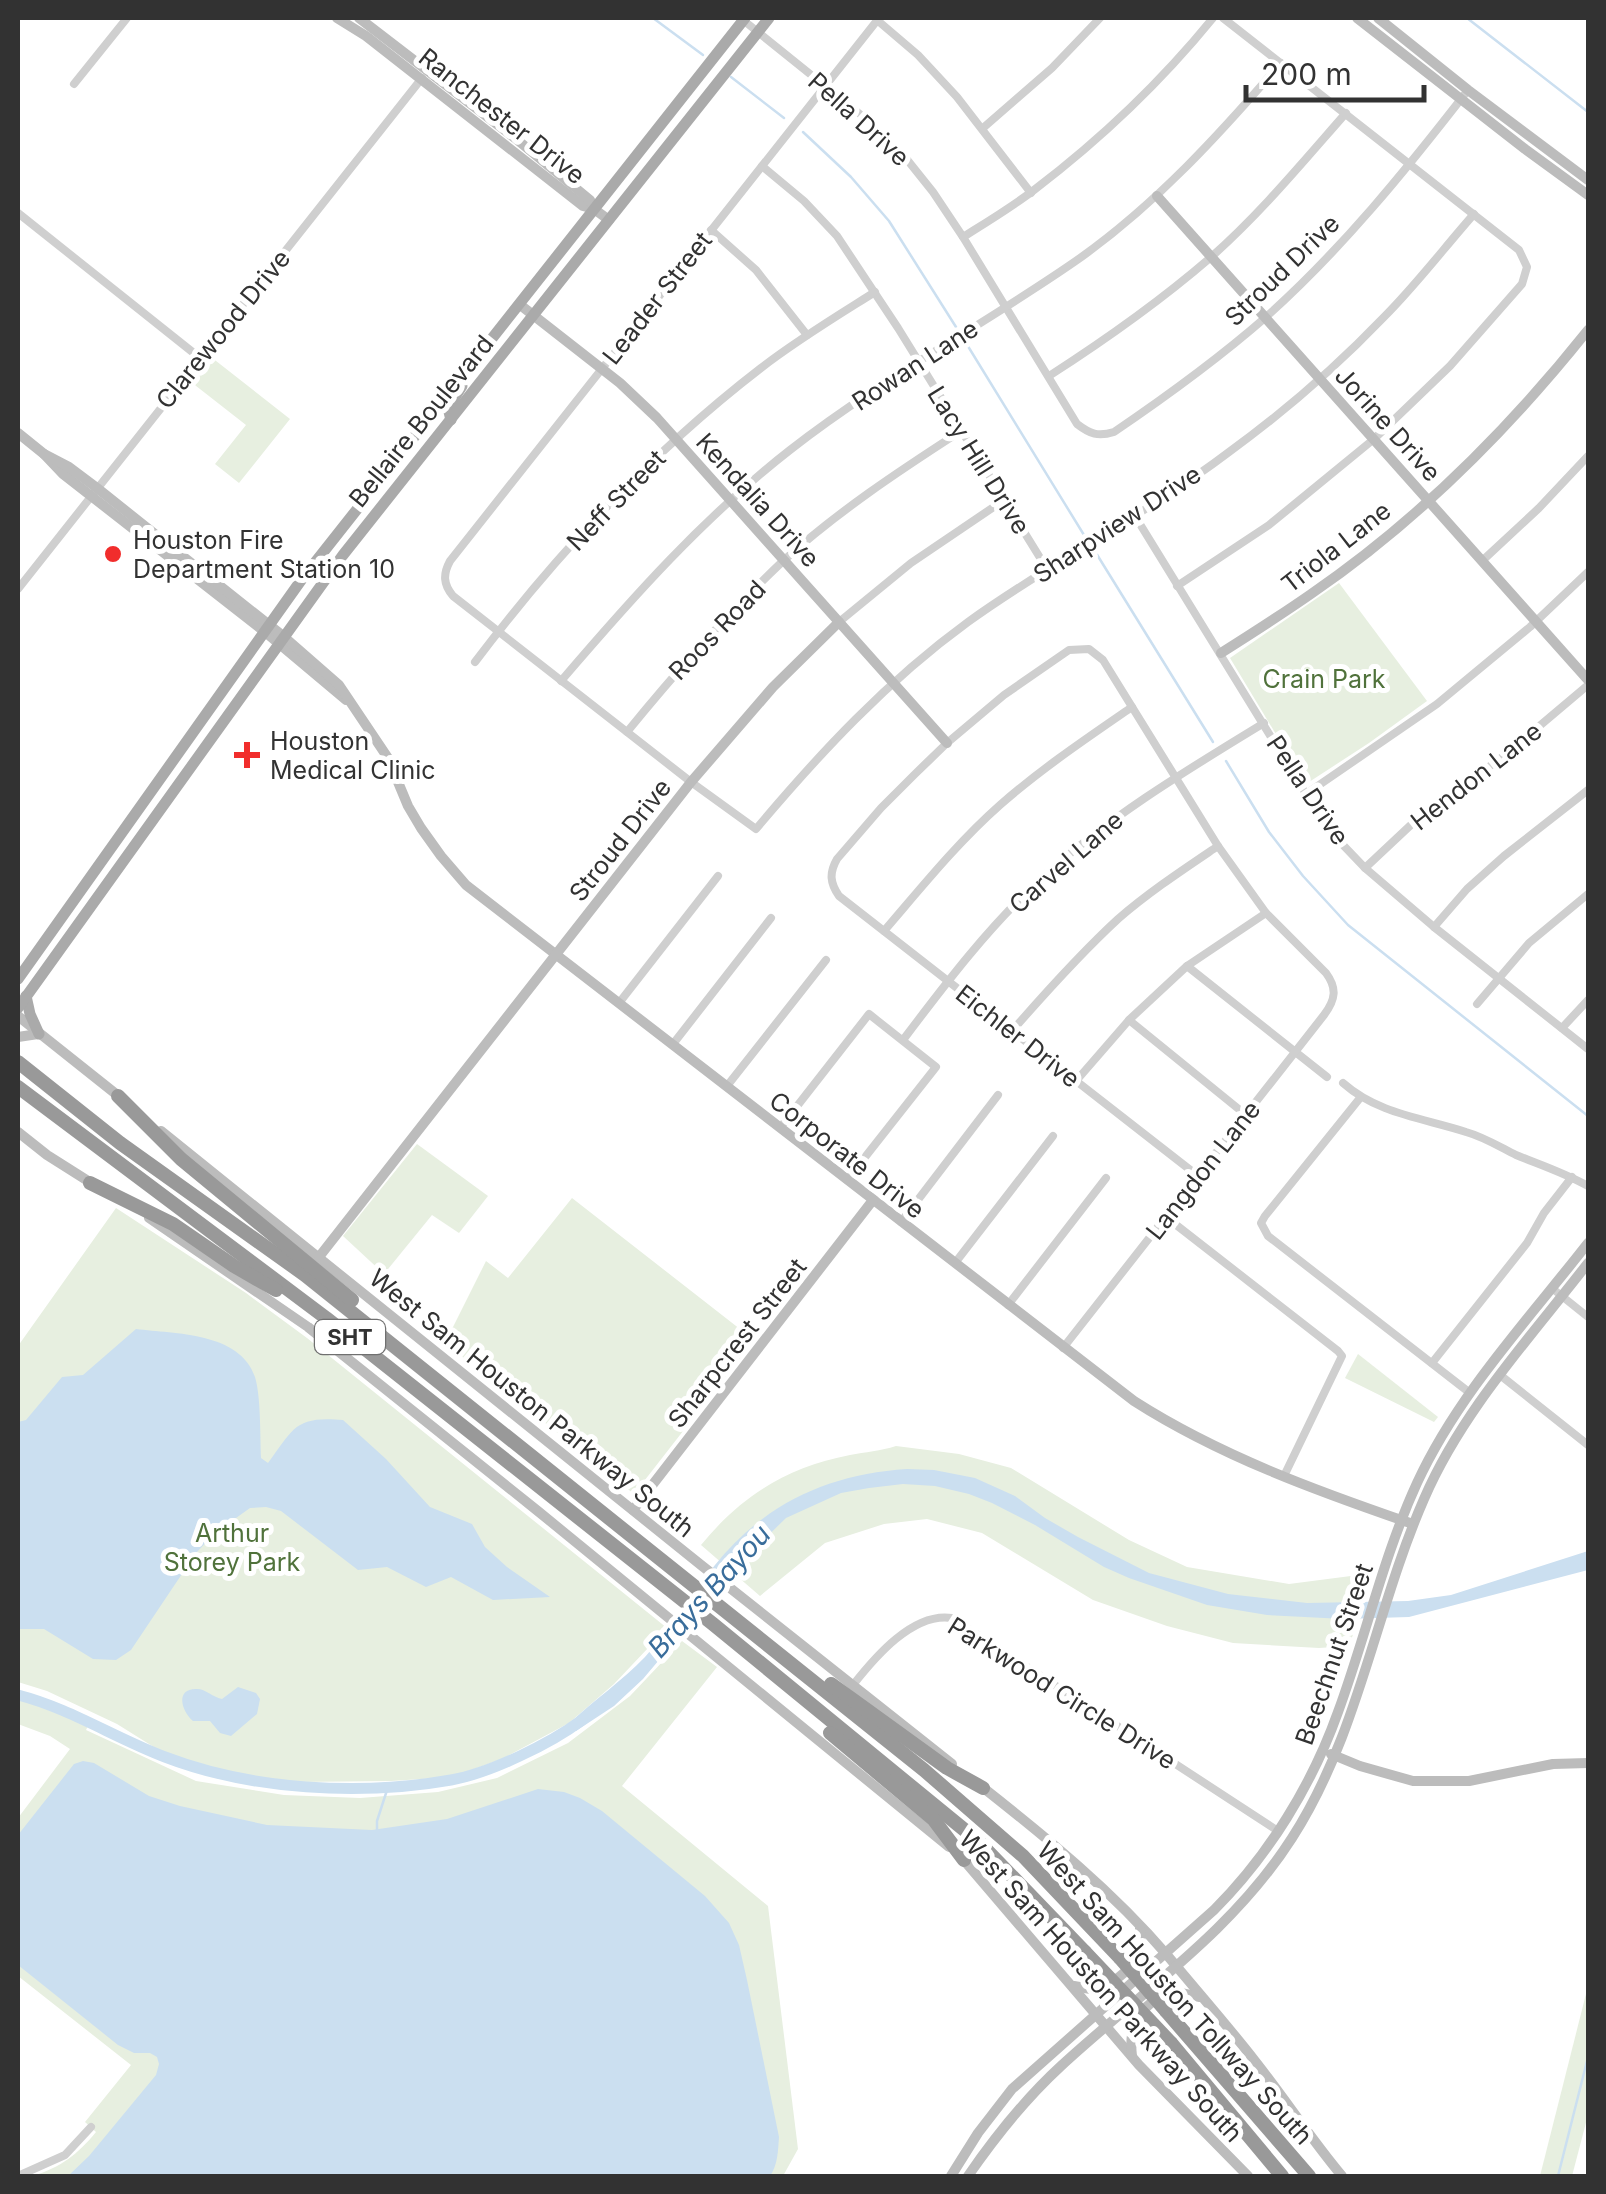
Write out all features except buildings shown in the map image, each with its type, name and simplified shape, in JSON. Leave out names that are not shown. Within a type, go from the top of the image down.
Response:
[{"type":"highway","name":"West Sam Houston Tollway South","points":[[18,1062],[120,1144],[305,1275],[942,1784],[1062,1894],[1309,2176]]},
{"type":"highway","name":"West Sam Houston Tollway South","points":[[18,1087],[326,1318],[677,1595],[978,1841],[1171,2043],[1282,2176]]},
{"type":"highway","points":[[118,1096],[182,1159],[393,1334],[399,1350]]},
{"type":"highway","points":[[90,1183],[174,1224],[234,1266],[326,1318]]},
{"type":"highway","points":[[813,1681],[829,1682],[947,1768],[983,1788]]},
{"type":"highway","points":[[797,1694],[818,1722],[934,1820],[964,1860]]},
{"type":"highway","points":[[1260,2151],[1273,2176]]},
{"type":"main road","name":"Ranchester Drive","points":[[337,18],[358,21],[547,171],[590,200],[609,220]]},
{"type":"main road","name":"Bellaire Boulevard","points":[[18,1008],[343,555],[768,18]]},
{"type":"main road","points":[[1357,18],[1559,166],[1588,195]]},
{"type":"main road","points":[[1378,18],[1464,94]]},
{"type":"main road","name":"Bellaire Boulevard","points":[[18,980],[329,544],[744,19]]},
{"type":"main road","points":[[1559,166],[1588,180]]},
{"type":"main road","name":"Jorine Drive","points":[[1157,196],[1588,682]]},
{"type":"main road","name":"Kendalia Drive","points":[[519,304],[642,403],[947,743]]},
{"type":"main road","name":"Triola Lane","points":[[1220,653],[1330,580],[1428,500],[1548,380],[1588,330]]},
{"type":"main road","points":[[451,420],[448,408],[462,386],[462,377]]},
{"type":"main road","points":[[405,477],[439,423],[435,410]]},
{"type":"main road","name":"Corporate Drive","points":[[18,433],[64,474],[94,492],[280,639],[351,703],[388,758],[408,806],[440,856],[466,885],[1119,1391],[1222,1451],[1408,1522]]},
{"type":"main road","points":[[329,544],[343,555]]},
{"type":"main road","name":"Stroud Drive","points":[[319,1257],[690,782],[772,687],[838,622]]},
{"type":"main road","points":[[154,816],[164,777]]},
{"type":"main road","points":[[130,851],[132,837],[146,814],[144,804]]},
{"type":"main road","points":[[71,933],[69,924],[81,900],[80,893]]},
{"type":"main road","points":[[18,1037],[39,1034],[26,996]]},
{"type":"main road","name":"West Sam Houston Parkway South","points":[[18,1016],[1061,1851],[1166,1954],[1255,2061],[1342,2176]]},
{"type":"main road","name":"West Sam Houston Parkway South","points":[[18,1132],[308,1327],[964,1860],[1128,2052],[1248,2176]]},
{"type":"main road","name":"Sharpcrest Street","points":[[632,1510],[874,1200]]},
{"type":"main road","name":"Beechnut Street","points":[[951,2176],[1012,2090],[1225,1899],[1278,1831],[1323,1750],[1377,1592],[1408,1522],[1454,1441],[1588,1244]]},
{"type":"main road","name":"Beechnut Street","points":[[968,2176],[1031,2096],[1236,1911],[1291,1840],[1335,1756],[1391,1592],[1422,1472],[1470,1393],[1500,1355],[1588,1264]]},
{"type":"main road","points":[[1500,1355],[1510,1363]]},
{"type":"main road","points":[[1442,1435],[1454,1441]]},
{"type":"main road","points":[[1352,1670],[1364,1674]]},
{"type":"main road","points":[[1323,1750],[1360,1766],[1414,1781],[1469,1781],[1541,1765],[1588,1763]]},
{"type":"main road","points":[[1278,1831],[1291,1840]]},
{"type":"main road","points":[[1225,1899],[1236,1911]]},
{"type":"main road","points":[[1072,1986],[1096,1990],[1107,1987],[1141,1954],[1142,1929],[1166,1941],[1184,1937]]},
{"type":"main road","points":[[1198,1948],[1190,1963],[1190,1974],[1201,1997]]},
{"type":"main road","points":[[1082,2048],[1102,2041],[1128,2052],[1133,2023],[1154,2003],[1171,1992],[1201,1997]]},
{"type":"main road","points":[[1080,2028],[1082,1998]]},
{"type":"main road","points":[[968,2148],[981,2157]]},
{"type":"street","points":[[74,84],[127,18]]},
{"type":"street","points":[[983,128],[1052,68],[1100,18]]},
{"type":"street","points":[[964,238],[1031,193],[1133,107],[1212,18]]},
{"type":"street","points":[[1177,586],[1269,524],[1374,439],[1450,366],[1522,284],[1526,266],[1519,250],[1223,18]]},
{"type":"street","name":"Pella Drive","points":[[744,19],[871,123],[905,157],[964,238],[1077,424],[1089,434]]},
{"type":"street","points":[[878,19],[918,55],[983,128],[1031,193]]},
{"type":"street","name":"Leader Street","points":[[498,632],[452,596],[444,571],[450,561],[878,19]]},
{"type":"street","name":"Rowan Lane","points":[[561,681],[668,559],[730,499],[834,416],[1083,256],[1157,196],[1219,136],[1281,64]]},
{"type":"street","name":"Clarewood Drive","points":[[18,589],[425,75]]},
{"type":"street","name":"Stroud Drive","points":[[1089,434],[1102,436],[1114,432],[1200,371],[1265,317],[1344,240],[1464,94]]},
{"type":"street","points":[[1049,376],[1115,333],[1212,256],[1275,194],[1346,113]]},
{"type":"street","name":"Lacy Hill Drive","points":[[762,166],[804,201],[837,236],[919,361],[1046,569]]},
{"type":"street","points":[[18,213],[200,358]]},
{"type":"street","name":"Sharpview Drive","points":[[690,782],[756,829],[840,734],[892,683],[966,623],[1228,453],[1320,378],[1384,317],[1474,214]]},
{"type":"street","points":[[711,230],[756,270],[807,335]]},
{"type":"street","name":"Neff Street","points":[[475,662],[631,480],[676,438],[762,368],[875,292]]},
{"type":"street","name":"Roos Road","points":[[627,732],[716,628],[784,560],[882,482],[962,431]]},
{"type":"street","points":[[1482,560],[1588,456]]},
{"type":"street","name":"Stroud Drive","points":[[838,622],[911,563],[1004,500]]},
{"type":"street","name":"Pella Drive","points":[[1134,516],[1306,794],[1343,845],[1434,926],[1588,1050]]},
{"type":"street","points":[[1306,794],[1437,704],[1536,622],[1588,572]]},
{"type":"street","points":[[498,632],[690,782]]},
{"type":"street","points":[[947,743],[1069,650],[1089,650],[1104,660],[1218,846],[1266,913],[1187,966],[1129,1020],[1076,1081]]},
{"type":"street","name":"Hendon Lane","points":[[1365,868],[1424,814],[1506,755],[1588,682]]},
{"type":"street","points":[[884,932],[940,864],[1000,805],[1132,707]]},
{"type":"street","name":"Carvel Lane","points":[[902,1040],[999,921],[1042,878],[1106,824],[1264,723]]},
{"type":"street","name":"Eichler Drive","points":[[947,743],[881,808],[837,859],[831,878],[838,896],[1198,1176]]},
{"type":"street","points":[[1434,926],[1467,888],[1588,790]]},
{"type":"street","points":[[1012,1031],[1064,971],[1121,917],[1218,846]]},
{"type":"street","points":[[619,1002],[718,876]]},
{"type":"street","points":[[1477,1004],[1529,943],[1588,894]]},
{"type":"street","name":"Langdon Lane","points":[[1063,1348],[1334,1000],[1334,988],[1326,973],[1266,913]]},
{"type":"street","points":[[673,1044],[771,918]]},
{"type":"street","points":[[727,1086],[826,960]]},
{"type":"street","points":[[1187,966],[1327,1077]]},
{"type":"street","points":[[1562,1028],[1588,1000]]},
{"type":"street","points":[[780,1128],[869,1014],[936,1067],[847,1180]]},
{"type":"street","points":[[1129,1020],[1246,1114]]},
{"type":"street","points":[[1344,1083],[1360,1098],[1376,1105],[1470,1133],[1588,1186]]},
{"type":"street","points":[[901,1222],[998,1095]]},
{"type":"street","points":[[1360,1098],[1262,1223],[1268,1236],[1470,1393]]},
{"type":"street","points":[[954,1264],[1053,1136]]},
{"type":"street","points":[[1432,1363],[1528,1243],[1544,1213],[1572,1177]]},
{"type":"street","points":[[1008,1305],[1106,1178]]},
{"type":"street","points":[[1166,1217],[1342,1356],[1284,1476]]},
{"type":"street","points":[[1558,1293],[1588,1317]]},
{"type":"street","points":[[1500,1375],[1588,1445]]},
{"type":"street","name":"Parkwood Circle Drive","points":[[852,1685],[883,1649],[902,1634],[939,1617],[952,1618],[1278,1831]]},
{"type":"street","points":[[18,2176],[65,2155],[90,2127]]},
{"type":"green space","points":[[211,357],[290,419],[239,483],[215,464],[246,425],[191,382]]},
{"type":"green space","name":"Crain Park","points":[[1339,583],[1427,701],[1306,784],[1230,658]]},
{"type":"green space","points":[[417,1144],[488,1196],[459,1233],[432,1215],[384,1274],[343,1236]]},
{"type":"green space","points":[[572,1198],[754,1340],[634,1494],[445,1343],[486,1261],[508,1278]]},
{"type":"green space","name":"Arthur Storey Park","points":[[116,1208],[307,1338],[667,1628],[614,1684],[569,1723],[504,1758],[453,1777],[295,1782],[215,1772],[165,1754],[117,1724],[47,1691],[18,1682],[18,1346]]},
{"type":"green space","points":[[1358,1354],[1438,1417],[1434,1422],[1345,1378]]},
{"type":"green space","points":[[896,1446],[959,1454],[1011,1468],[1129,1540],[1187,1567],[1289,1584],[1374,1573],[1349,1646],[1233,1643],[1167,1626],[1093,1600],[982,1533],[927,1519],[884,1524],[825,1543],[760,1596],[701,1545],[749,1498],[786,1476],[827,1460]]},
{"type":"green space","points":[[682,1641],[717,1667],[622,1786],[768,1906],[798,2149],[783,2176],[33,2176],[60,2164],[89,2140],[96,2132],[85,2122],[131,2065],[18,1976],[18,1818],[70,1749],[50,1736],[18,1724],[18,1692],[90,1722],[86,1730],[196,1781],[284,1795],[360,1798],[438,1792],[497,1778],[568,1743],[630,1696]]},
{"type":"green space","points":[[1588,1986],[1588,2115],[1572,2176],[1540,2176]]},
{"type":"water","points":[[136,1329],[221,1343],[247,1362],[258,1395],[261,1458],[268,1463],[297,1427],[315,1420],[343,1420],[430,1507],[472,1524],[485,1547],[550,1597],[493,1600],[451,1577],[426,1587],[387,1567],[358,1570],[281,1511],[266,1507],[250,1508],[215,1533],[196,1553],[131,1650],[116,1660],[93,1659],[44,1629],[18,1629],[18,1422],[26,1420],[62,1377],[83,1375]]},
{"type":"water","points":[[907,1469],[975,1478],[1015,1496],[1078,1537],[1149,1573],[1228,1594],[1307,1603],[1408,1601],[1451,1595],[1588,1551],[1588,1570],[1409,1617],[1267,1615],[1207,1605],[1129,1578],[1035,1525],[969,1494],[903,1484],[869,1488],[841,1493],[786,1518],[745,1558],[643,1679],[614,1706],[576,1731],[570,1723],[645,1657],[715,1565],[755,1525],[825,1485]]},
{"type":"water","points":[[238,1687],[256,1693],[260,1699],[257,1714],[231,1736],[220,1733],[210,1721],[193,1721],[183,1706],[183,1696],[190,1690],[200,1689],[222,1699]]},
{"type":"water","points":[[94,1763],[149,1796],[267,1825],[372,1830],[447,1819],[538,1789],[564,1792],[602,1811],[705,1896],[729,1923],[739,1945],[779,2137],[773,2172],[770,2176],[68,2176],[156,2075],[159,2064],[150,2053],[134,2053],[118,2045],[18,1965],[18,1835],[74,1764]]},
{"type":"waterway","points":[[653,18],[703,55]]},
{"type":"waterway","points":[[1467,18],[1588,112]]},
{"type":"waterway","points":[[731,77],[784,118]]},
{"type":"waterway","points":[[803,132],[851,177],[889,221],[956,327]]},
{"type":"waterway","points":[[966,343],[1084,535]]},
{"type":"waterway","points":[[1096,553],[1213,742]]},
{"type":"waterway","points":[[1226,761],[1269,832],[1348,925],[1588,1116]]},
{"type":"waterway","name":"Brays Bayou","points":[[18,1695],[198,1768],[306,1787],[380,1788],[451,1780],[519,1756],[582,1720]]},
{"type":"waterway","points":[[377,1832],[388,1787]]},
{"type":"waterway","points":[[1558,2176],[1588,2057]]},
{"type":"place","name":"Houston Fire Department Station 10","points":[[113,554]]},
{"type":"place","name":"Houston Medical Clinic","points":[[247,755]]}]
